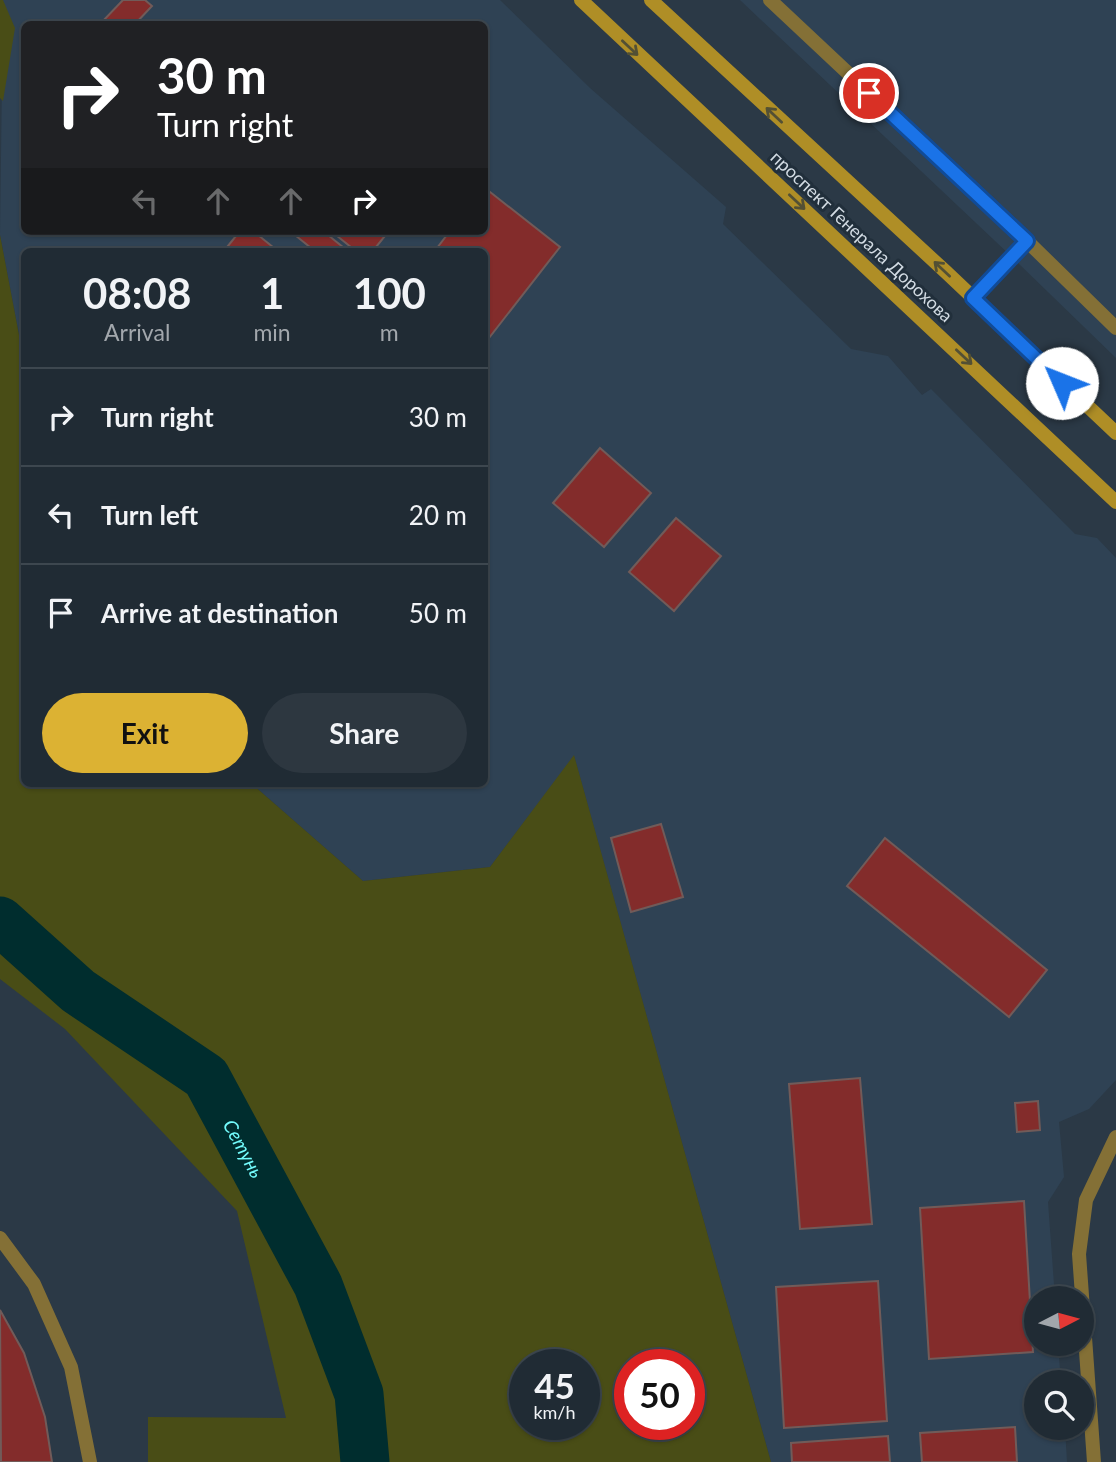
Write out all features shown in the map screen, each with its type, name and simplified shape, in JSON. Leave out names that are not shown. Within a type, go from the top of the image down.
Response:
[{"type":"main road","name":"проспект Генерала Дорохова","points":[[581,0],[1116,502]]},
{"type":"main road","name":"проспект Генерала Дорохова","points":[[651,0],[1116,433]]},
{"type":"street","points":[[770,0],[1116,328]]},
{"type":"street","points":[[973,298],[1027,241]]},
{"type":"street","points":[[1094,1462],[1079,1254],[1086,1200],[1116,1137]]},
{"type":"street","points":[[0,1238],[34,1284],[71,1367],[90,1462]]},
{"type":"shaded area","points":[[3,0],[500,0],[590,88],[726,207],[723,224],[851,349],[888,356],[922,395],[931,389],[1075,534],[1097,538],[1116,558],[1116,1080],[1089,1109],[1059,1122],[1064,1177],[1048,1202],[1054,1286],[1024,1286],[1024,1356],[1059,1356],[1060,1370],[1024,1370],[1024,1440],[1066,1440],[1067,1462],[771,1462],[574,756],[490,867],[363,881],[255,787],[488,787],[488,248],[21,248],[21,345],[0,235]]},
{"type":"shaded area","points":[[740,0],[1116,0],[1116,358],[1012,257]]},
{"type":"green space","points":[[0,0],[3,0],[15,28],[3,101],[0,98]]},
{"type":"green space","points":[[0,235],[21,345],[21,787],[255,787],[363,881],[490,867],[574,755],[771,1462],[148,1462],[148,1417],[286,1418],[237,1211],[65,1029],[0,979]]},
{"type":"building","points":[[123,0],[145,0],[152,6],[138,21],[103,21]]},
{"type":"building","points":[[488,190],[560,247],[488,339],[488,248],[437,248],[447,235],[488,235]]},
{"type":"building","points":[[237,235],[258,235],[274,248],[226,248]]},
{"type":"building","points":[[295,235],[328,235],[344,248],[311,248]]},
{"type":"building","points":[[336,235],[386,235],[375,248],[352,248]]},
{"type":"building","points":[[600,448],[651,493],[604,547],[553,503]]},
{"type":"building","points":[[676,518],[721,556],[674,611],[629,572]]},
{"type":"building","points":[[661,824],[683,897],[631,912],[611,838]]},
{"type":"building","points":[[885,838],[1047,970],[1009,1017],[847,886]]},
{"type":"building","points":[[860,1078],[872,1224],[800,1229],[789,1084]]},
{"type":"building","points":[[1038,1101],[1040,1130],[1017,1132],[1015,1103]]},
{"type":"building","points":[[1024,1201],[1029,1286],[1024,1286],[1024,1353],[929,1359],[920,1208]]},
{"type":"building","points":[[878,1281],[887,1421],[784,1428],[776,1287]]},
{"type":"building","points":[[0,1310],[24,1353],[45,1417],[52,1462],[1,1462]]},
{"type":"building","points":[[1015,1427],[1017,1462],[922,1462],[920,1433]]},
{"type":"building","points":[[888,1436],[890,1462],[792,1462],[791,1443]]},
{"type":"waterway","name":"Сетунь","points":[[0,921],[78,991],[206,1077],[318,1285],[359,1394],[365,1462]]},
{"type":"route","points":[[869,93],[1027,241],[973,298],[1062,383]]}]
